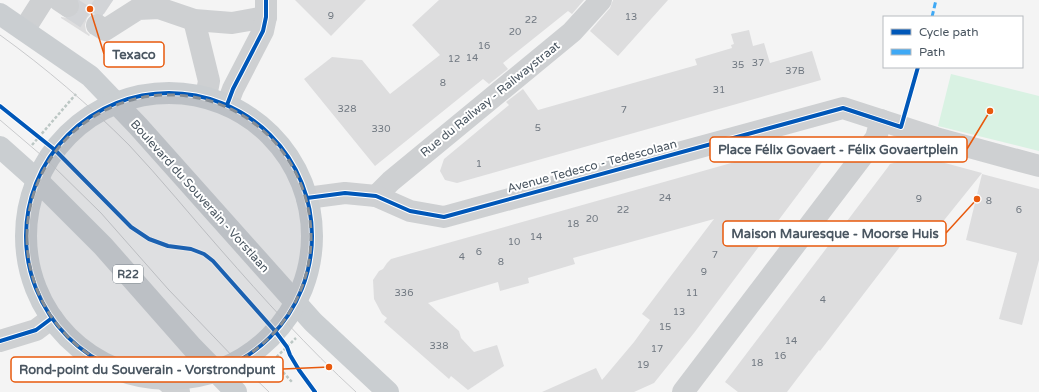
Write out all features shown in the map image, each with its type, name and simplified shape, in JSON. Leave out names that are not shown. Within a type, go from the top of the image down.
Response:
[{"type":"main road","name":"Boulevard du Souverain - Vorstlaan","points":[[0,14],[90,76],[138,126],[295,303],[313,322],[388,392]]},
{"type":"main road","points":[[190,95],[206,97],[227,105],[254,121],[277,143],[295,169],[307,198],[311,234],[308,270],[295,303],[284,343],[256,351],[238,362],[216,372],[189,378],[171,386],[131,374],[100,362],[73,343],[52,318],[35,286],[27,250],[28,214],[37,180],[47,160],[47,144],[71,131],[95,114],[117,103],[145,96],[190,95]]},
{"type":"main road","name":"R22","points":[[0,147],[37,180],[103,246],[216,372],[244,387]]},
{"type":"street","points":[[24,30],[43,0]]},
{"type":"street","name":"Rue du Railway - Railwaystraat","points":[[376,196],[391,180],[572,32],[601,0]]},
{"type":"street","points":[[108,18],[138,9],[159,8],[194,20],[232,23],[266,8]]},
{"type":"street","points":[[227,105],[233,88],[263,32],[266,8]]},
{"type":"street","points":[[194,20],[209,81],[206,97]]},
{"type":"street","name":"Avenue Tedesco - Tedescolaan","points":[[307,198],[346,193],[376,196],[410,210],[444,216],[843,108],[936,138],[1039,166]]},
{"type":"street","points":[[683,392],[876,138],[881,120]]},
{"type":"street","points":[[0,341],[36,330],[52,318]]},
{"type":"path","points":[[47,144],[79,90]]},
{"type":"path","points":[[35,133],[47,144]]},
{"type":"path","points":[[31,146],[47,144]]},
{"type":"path","points":[[244,387],[273,361],[284,343],[299,336]]},
{"type":"path","points":[[273,361],[292,382]]},
{"type":"highlighted area","points":[[161,95],[190,95],[227,105],[254,121],[277,143],[295,169],[307,198],[311,234],[308,269],[295,303],[275,331],[255,351],[238,362],[215,372],[189,378],[164,379],[131,374],[100,362],[73,343],[52,318],[35,286],[27,250],[28,214],[37,180],[47,160],[71,131],[117,103]]},
{"type":"green space","points":[[951,74],[1039,96],[1039,151],[938,126]]},
{"type":"building","points":[[79,0],[113,0],[104,14],[91,14],[87,18],[85,25],[86,31],[90,35],[89,36],[61,18],[73,17],[78,13],[80,6]]},
{"type":"building","points":[[295,0],[366,0],[331,36]]},
{"type":"building","points":[[439,0],[584,0],[572,14],[568,11],[503,63],[508,69],[489,84],[483,79],[375,166],[304,79],[332,57],[362,60],[390,94],[440,55],[412,25]]},
{"type":"building","points":[[613,0],[668,0],[618,56],[590,31],[610,8]]},
{"type":"building","points":[[749,30],[753,46],[764,43],[770,63],[812,51],[821,80],[457,183],[445,180],[440,171],[444,159],[509,105],[506,102],[523,89],[538,110],[697,65],[695,59],[732,48],[731,45],[734,44],[731,34]]},
{"type":"building","points":[[820,138],[829,153],[694,333],[654,383],[634,392],[542,392],[596,368],[602,380],[634,342],[650,320],[642,314],[714,219],[573,258],[575,264],[528,278],[529,283],[500,291],[498,282],[428,303],[459,331],[461,338],[474,352],[497,345],[504,366],[468,390],[451,376],[449,379],[384,322],[387,318],[382,314],[374,299],[373,280],[379,271],[383,269],[391,259]]},
{"type":"building","points":[[919,156],[982,173],[933,234],[918,223],[787,392],[738,392],[725,382],[890,164]]},
{"type":"building","points":[[982,174],[1039,189],[1039,260],[1022,325],[999,319],[1017,253],[966,240]]},
{"type":"tunnel","points":[[94,0],[107,9]]},
{"type":"tunnel","points":[[68,6],[97,25]]},
{"type":"tram line","points":[[0,35],[67,87],[129,145],[270,305],[356,392]]},
{"type":"tram line","points":[[0,120],[47,160],[101,213],[168,289],[269,392]]},
{"type":"marked path","points":[[932,16],[936,0]]},
{"type":"cycle path","points":[[227,105],[233,89],[263,31],[266,17],[266,0]]},
{"type":"cycle path","points":[[307,198],[345,193],[376,196],[410,211],[444,217],[843,108],[901,127],[918,68]]},
{"type":"cycle path","points":[[169,93],[197,96],[224,104],[248,118],[270,135],[287,157],[301,181],[309,208],[312,236],[309,264],[301,291],[287,315],[270,337],[248,354],[224,368],[197,376],[169,379],[141,376],[114,368],[90,354],[68,337],[51,315],[37,291],[29,264],[26,236],[29,208],[37,181],[51,157],[68,135],[90,118],[114,104],[141,96],[169,93]]},
{"type":"cycle path","points":[[0,106],[55,150],[131,227],[149,239],[168,246],[191,249],[204,254],[213,261],[275,331],[287,347],[299,370],[315,392]]},
{"type":"cycle path","points":[[0,341],[36,330],[52,318]]},
{"type":"place","name":"Texaco","points":[[90,9]]},
{"type":"place","name":"Place Félix Govaert - Félix Govaertplein","points":[[990,111]]},
{"type":"place","name":"Maison Mauresque - Moorse Huis","points":[[977,199]]},
{"type":"place","name":"Rond-point du Souverain - Vorstrondpunt","points":[[329,367]]}]
